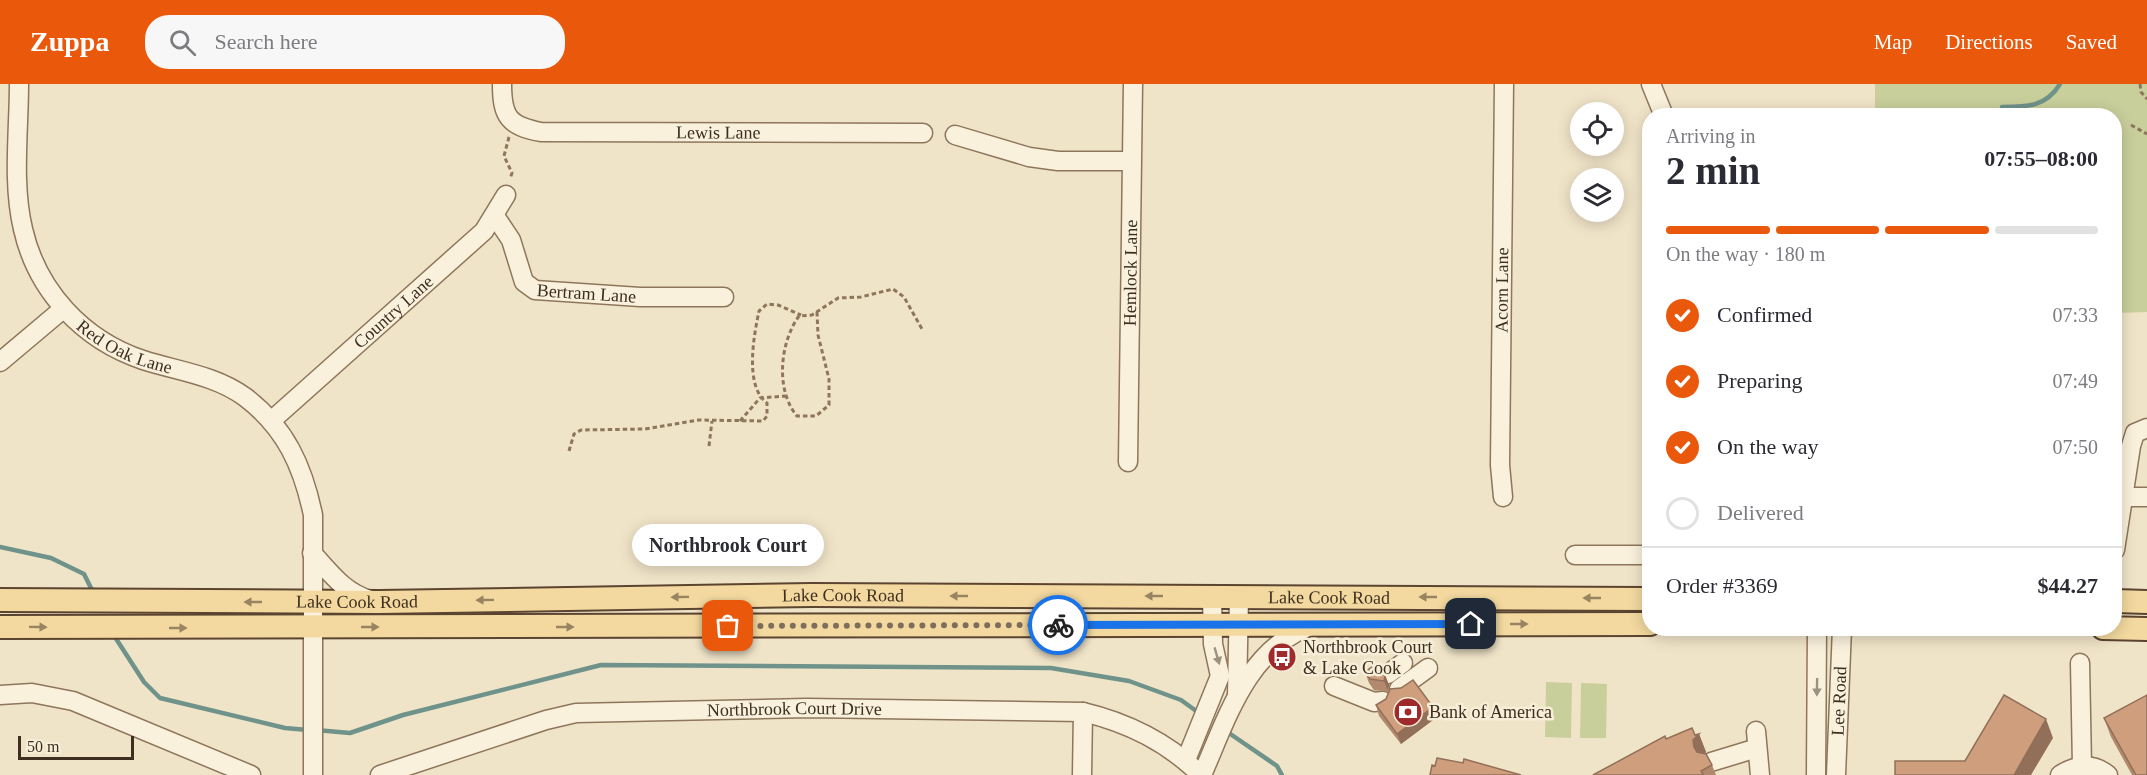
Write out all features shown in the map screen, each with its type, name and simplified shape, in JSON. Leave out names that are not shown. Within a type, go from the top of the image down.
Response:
[{"type":"main road","name":"Lake Cook Road","points":[[0,600],[379,602],[812,595],[1642,599]]},
{"type":"main road","points":[[2122,601],[2147,602]]},
{"type":"main road","name":"Lake Cook Road","points":[[0,627],[1642,624]]},
{"type":"main road","points":[[2122,628],[2147,629]]},
{"type":"street","name":"Red Oak Lane","points":[[19,84],[18,188],[23,230],[39,272],[63,309],[89,334],[114,348],[212,380],[244,396],[271,421],[296,457],[306,483],[313,515],[312,628]]},
{"type":"street","points":[[502,84],[502,104],[509,120],[515,124]]},
{"type":"street","name":"Hemlock Lane","points":[[1128,462],[1133,84]]},
{"type":"street","name":"Acorn Lane","points":[[1503,497],[1500,443],[1504,84]]},
{"type":"street","points":[[1651,84],[1661,108]]},
{"type":"street","name":"Lewis Lane","points":[[515,124],[541,132],[923,133]]},
{"type":"street","points":[[955,135],[1029,158],[1131,160]]},
{"type":"street","name":"Country Lane","points":[[271,421],[483,231],[495,216],[506,195]]},
{"type":"street","name":"Bertram Lane","points":[[495,216],[511,240],[524,282],[535,290],[640,297],[724,297]]},
{"type":"street","points":[[0,362],[63,309]]},
{"type":"street","points":[[2122,509],[2135,433],[2147,428]]},
{"type":"street","points":[[2124,497],[2147,497]]},
{"type":"street","points":[[312,553],[337,583],[349,591],[379,602]]},
{"type":"street","points":[[1575,555],[1642,555]]},
{"type":"street","points":[[1186,760],[1218,687],[1220,666],[1213,644],[1212,597]]},
{"type":"street","points":[[1237,696],[1239,597]]},
{"type":"street","points":[[1201,775],[1237,696],[1255,667],[1288,636],[1314,624]]},
{"type":"street","points":[[312,628],[313,768]]},
{"type":"street","name":"Lee Road","points":[[1816,775],[1817,636]]},
{"type":"street","name":"Lee Road","points":[[1836,775],[1842,636]]},
{"type":"street","points":[[2080,663],[2082,766]]},
{"type":"street","points":[[1394,682],[1415,666],[1394,682]]},
{"type":"street","points":[[1334,686],[1372,696]]},
{"type":"street","points":[[0,695],[32,693],[73,701],[251,775]]},
{"type":"street","name":"Northbrook Court Drive","points":[[387,774],[425,768],[546,720],[576,713],[807,708],[1083,712],[1136,729],[1186,760],[1201,775]]},
{"type":"street","points":[[1082,775],[1083,712]]},
{"type":"street","points":[[1711,762],[1757,739],[1760,775]]},
{"type":"street","points":[[2060,775],[2070,768],[2082,766],[2094,767],[2108,775]]},
{"type":"path","points":[[2140,84],[2140,92],[2147,99]]},
{"type":"path","points":[[506,195],[512,173],[504,156],[515,124]]},
{"type":"path","points":[[2131,125],[2147,134]]},
{"type":"path","points":[[817,312],[818,335],[829,379],[829,405],[816,416],[797,416],[783,387],[785,344],[799,316],[817,312],[838,298],[861,297],[893,289],[904,297],[922,329]]},
{"type":"path","points":[[570,451],[574,434],[581,430],[645,429],[687,420],[763,421],[767,416],[767,403],[760,398],[753,371],[759,311],[766,304],[778,305],[802,316]]},
{"type":"path","points":[[740,421],[760,398],[786,396]]},
{"type":"path","points":[[709,446],[712,421]]},
{"type":"green space","points":[[1875,84],[2147,84],[2147,312],[2122,313],[2122,108],[1875,108]]},
{"type":"green space","points":[[1546,682],[1572,683],[1571,738],[1545,737]]},
{"type":"green space","points":[[1581,683],[1607,684],[1606,738],[1580,738]]},
{"type":"building","points":[[1373,666],[1379,674],[1385,675],[1384,681],[1370,679],[1365,672]]},
{"type":"building","points":[[1413,680],[1433,707],[1397,734],[1376,705],[1386,699],[1390,689],[1401,688]]},
{"type":"building","points":[[2004,695],[2046,719],[2014,775],[1895,775],[1895,761],[1965,761]]},
{"type":"building","points":[[2147,695],[2147,775],[2136,775],[2104,718]]},
{"type":"building","points":[[1692,728],[1695,735],[1699,734],[1693,740],[1694,747],[1697,752],[1706,754],[1712,765],[1701,771],[1703,774],[1701,775],[1593,775],[1665,736],[1666,739]]},
{"type":"building","points":[[1437,758],[1463,763],[1464,759],[1521,775],[1430,775],[1432,765],[1435,766]]},
{"type":"waterway","points":[[2002,107],[2035,104],[2049,97],[2060,84]]},
{"type":"waterway","points":[[0,547],[51,558],[84,574],[94,594]]},
{"type":"waterway","points":[[113,634],[144,682],[160,698],[285,728],[308,730]]},
{"type":"waterway","points":[[316,730],[350,733],[403,715],[601,665],[1051,668],[1129,681],[1181,700],[1199,713]]},
{"type":"waterway","points":[[1226,731],[1277,766],[1282,775]]},
{"type":"tunnel","points":[[1377,694],[1393,682]]},
{"type":"way so far","points":[[728,626],[1058,625]]},
{"type":"place","name":"Northbrook Court","points":[[728,626]]},
{"type":"place","name":"Northbrook Court & Lake Cook","points":[[1282,657]]},
{"type":"place","name":"Bank of America","points":[[1408,712]]},
{"type":"route","points":[[1058,625],[1471,624]]}]
